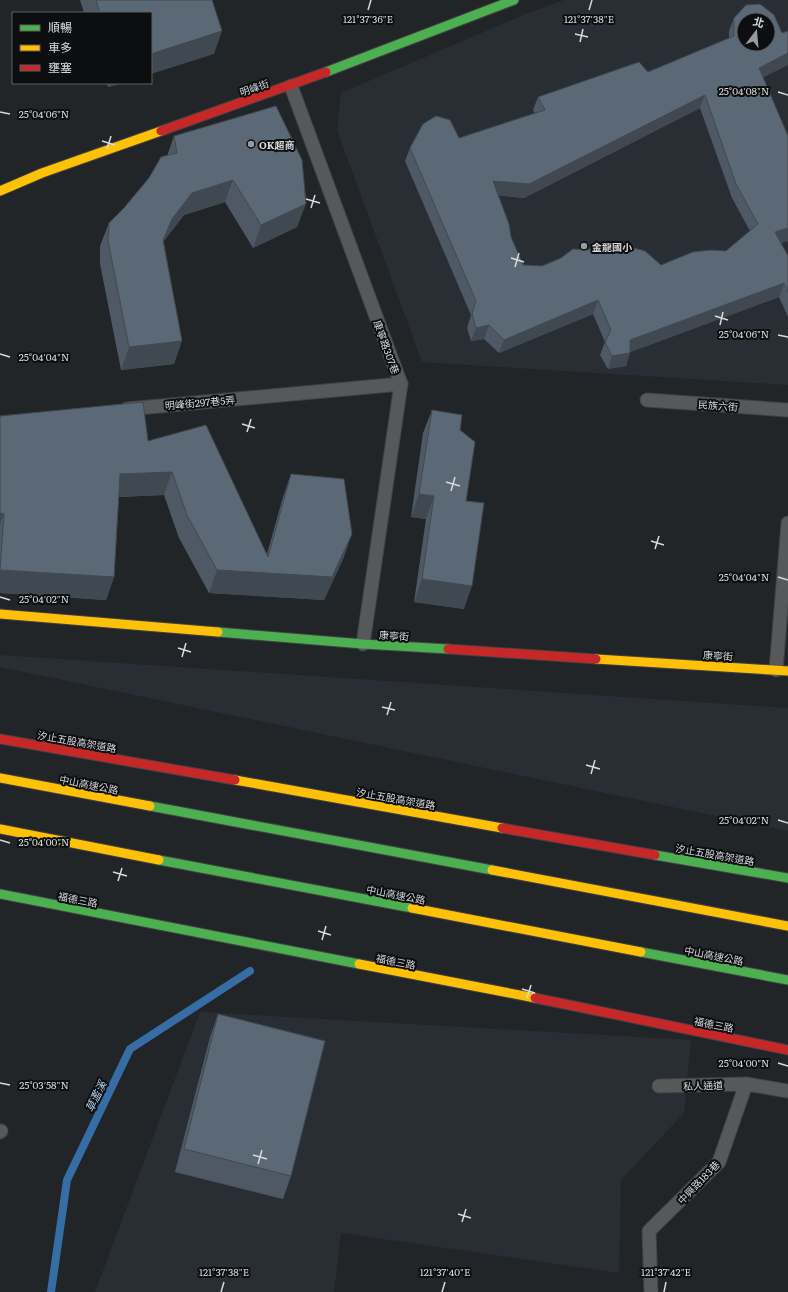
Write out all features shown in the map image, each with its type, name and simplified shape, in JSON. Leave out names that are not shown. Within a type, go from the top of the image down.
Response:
[{"type":"main road","name":"明峰街","points":[[0,191],[42,173],[291,86],[514,0]]},
{"type":"main road","name":"康寧街","points":[[0,614],[363,644],[782,671]]},
{"type":"main road","name":"汐止五股高架道路","points":[[0,739],[788,878]]},
{"type":"main road","name":"中山高速公路","points":[[0,778],[788,926]]},
{"type":"main road","name":"中山高速公路","points":[[0,829],[788,980]]},
{"type":"main road","name":"福德三路","points":[[0,894],[788,1050]]},
{"type":"lane","name":"康寧路307巷","points":[[291,86],[401,384],[363,644]]},
{"type":"lane","name":"明峰街297巷5弄","points":[[118,410],[401,384]]},
{"type":"lane","name":"民族六街","points":[[647,400],[788,410]]},
{"type":"lane","points":[[782,671],[788,523]]},
{"type":"lane","points":[[746,1084],[788,1091]]},
{"type":"lane","name":"私人通道","points":[[659,1086],[746,1084]]},
{"type":"lane","name":"中興路183巷","points":[[651,1292],[649,1231],[719,1162],[746,1084]]},
{"type":"shaded area","name":"金龍國小","points":[[564,0],[788,0],[788,385],[422,362],[337,130],[341,93],[528,13]]},
{"type":"shaded area","points":[[0,655],[788,708],[788,831],[0,667]]},
{"type":"shaded area","points":[[200,1012],[691,1040],[684,1113],[621,1180],[619,1273],[341,1233],[334,1292],[95,1292]]},
{"type":"building","points":[[96,0],[212,0],[222,31],[152,54],[152,12],[100,12]]},
{"type":"building","points":[[760,4],[770,12],[740,12],[746,5]]},
{"type":"building","points":[[736,16],[736,52],[776,52],[776,20],[782,33],[788,31],[788,53],[759,68],[788,136],[788,228],[775,232],[788,256],[788,292],[784,283],[630,340],[630,353],[612,356],[605,342],[611,330],[598,300],[504,340],[489,325],[476,328],[472,314],[476,301],[410,148],[423,124],[436,116],[450,120],[459,138],[545,110],[538,97],[639,62],[648,72],[734,36],[734,18]],"holes":[[[705,95],[736,184],[758,224],[726,251],[711,250],[693,252],[661,265],[645,251],[626,246],[600,245],[588,250],[573,249],[561,258],[542,266],[523,265],[511,237],[509,224],[493,181],[529,184]]]},
{"type":"building","points":[[276,106],[302,160],[306,204],[261,225],[233,180],[192,193],[172,219],[163,240],[182,341],[129,347],[108,241],[109,223],[124,208],[149,178],[161,157],[177,153],[174,136]]},
{"type":"building","points":[[143,402],[148,441],[206,425],[268,557],[291,474],[344,479],[352,534],[332,577],[217,570],[187,515],[172,472],[120,474],[114,577],[0,570],[4,514],[0,513],[0,416]]},
{"type":"building","points":[[432,410],[462,415],[460,430],[475,442],[466,501],[484,503],[472,586],[422,579],[434,496],[419,494]]},
{"type":"building","points":[[218,1014],[325,1041],[291,1176],[184,1149]]},
{"type":"waterway","name":"草濫溪","points":[[51,1292],[67,1180],[130,1049],[250,971]]},
{"type":"traffic: fast","points":[[326,72],[514,0]]},
{"type":"traffic: fast","points":[[218,632],[363,644],[448,649]]},
{"type":"traffic: fast","points":[[150,806],[492,870]]},
{"type":"traffic: fast","points":[[655,855],[788,878]]},
{"type":"traffic: fast","points":[[159,860],[412,908]]},
{"type":"traffic: fast","points":[[0,894],[359,964]]},
{"type":"traffic: fast","points":[[641,952],[788,980]]},
{"type":"traffic: slow","points":[[0,191],[42,173],[161,131]]},
{"type":"traffic: slow","points":[[0,614],[218,632]]},
{"type":"traffic: slow","points":[[596,659],[788,671]]},
{"type":"traffic: slow","points":[[0,778],[150,806]]},
{"type":"traffic: slow","points":[[235,780],[502,828]]},
{"type":"traffic: slow","points":[[0,829],[159,860]]},
{"type":"traffic: slow","points":[[492,870],[788,926]]},
{"type":"traffic: slow","points":[[412,908],[641,952]]},
{"type":"traffic: slow","points":[[359,964],[535,998]]},
{"type":"traffic: jam","points":[[161,131],[326,72]]},
{"type":"traffic: jam","points":[[448,649],[596,659]]},
{"type":"traffic: jam","points":[[0,739],[235,780]]},
{"type":"traffic: jam","points":[[502,828],[655,855]]},
{"type":"traffic: jam","points":[[535,998],[788,1050]]},
{"type":"place","name":"OK超商","points":[[251,144]]},
{"type":"place","name":"金龍國小","points":[[584,246]]}]
